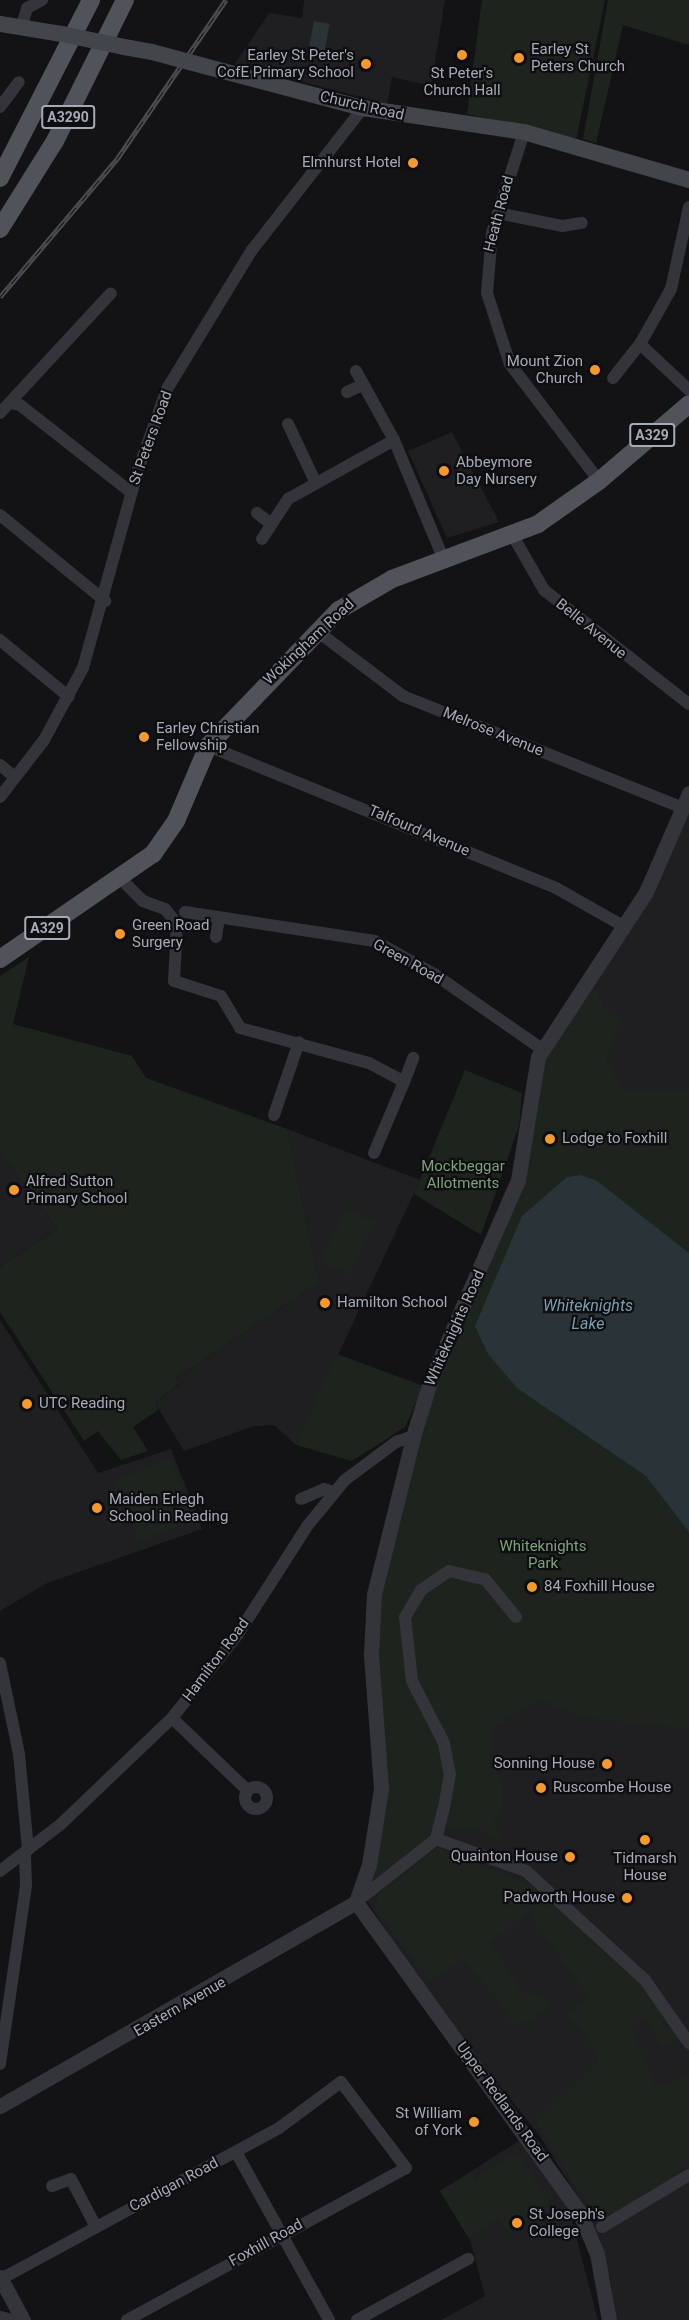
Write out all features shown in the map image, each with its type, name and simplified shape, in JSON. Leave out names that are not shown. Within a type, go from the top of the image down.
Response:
[{"type":"main road","name":"A3290","points":[[0,178],[91,0]]},
{"type":"main road","name":"A3290","points":[[0,229],[55,141],[125,0]]},
{"type":"main road","name":"Church Road","points":[[0,24],[152,52],[363,108],[524,132],[689,180]]},
{"type":"main road","name":"Wokingham Road","points":[[0,959],[122,880],[171,831],[208,746],[317,631],[356,597],[513,536],[599,481],[689,404]]},
{"type":"street","points":[[21,28],[27,8],[42,0]]},
{"type":"street","points":[[0,107],[19,82]]},
{"type":"street","name":"St Peters Road","points":[[0,797],[69,698],[105,601],[132,493],[167,389],[252,250],[363,108]]},
{"type":"street","name":"Heath Road","points":[[524,132],[498,213],[486,263],[487,293],[510,364],[599,481]]},
{"type":"street","points":[[613,378],[640,344],[671,289],[689,207]]},
{"type":"street","points":[[498,213],[562,226],[582,223]]},
{"type":"street","points":[[0,413],[111,293]]},
{"type":"street","points":[[640,344],[689,390]]},
{"type":"street","points":[[356,371],[394,440],[444,561]]},
{"type":"street","points":[[346,392],[362,385]]},
{"type":"street","points":[[9,404],[20,405],[132,493]]},
{"type":"street","points":[[288,424],[315,481]]},
{"type":"street","points":[[262,539],[288,499],[315,481],[394,440]]},
{"type":"street","points":[[257,513],[271,524]]},
{"type":"street","points":[[0,515],[105,601]]},
{"type":"street","name":"Belle Avenue","points":[[513,536],[544,590],[689,704]]},
{"type":"street","name":"Melrose Avenue","points":[[317,631],[403,696],[686,800]]},
{"type":"street","points":[[0,639],[69,698]]},
{"type":"street","name":"Talfourd Avenue","points":[[208,746],[231,753],[556,888],[625,927]]},
{"type":"street","points":[[0,765],[15,777]]},
{"type":"street","name":"Whiteknights Road","points":[[356,1902],[369,1865],[381,1788],[371,1655],[374,1594],[413,1436],[431,1379],[519,1180],[534,1066],[542,1049],[625,927],[686,800]]},
{"type":"street","points":[[122,880],[143,902],[165,909],[177,924],[174,981],[221,996],[247,1032],[299,1042],[369,1063],[404,1082]]},
{"type":"street","name":"Green Road","points":[[185,912],[375,941],[434,974],[542,1049]]},
{"type":"street","points":[[216,937],[219,917]]},
{"type":"street","points":[[274,1115],[299,1042]]},
{"type":"street","points":[[374,1153],[413,1058]]},
{"type":"street","name":"Hamilton Road","points":[[0,1871],[27,1851],[172,1718],[238,1634],[334,1492],[381,1451],[413,1436]]},
{"type":"street","points":[[301,1499],[324,1489],[334,1492]]},
{"type":"street","points":[[356,1902],[436,1839],[450,1775],[444,1743],[412,1681],[405,1617],[421,1590],[449,1571],[485,1580],[516,1617]]},
{"type":"street","points":[[0,1663],[19,1754],[27,1851],[23,1907],[0,2064]]},
{"type":"street","points":[[172,1718],[248,1791]]},
{"type":"street","points":[[436,1839],[526,1871],[645,1980],[689,2043]]},
{"type":"street","name":"Eastern Avenue","points":[[0,2106],[356,1902]]},
{"type":"street","name":"Upper Redlands Road","points":[[356,1902],[579,2211],[597,2254],[609,2320]]},
{"type":"street","name":"Cardigan Road","points":[[0,2279],[279,2128],[341,2082],[406,2168]]},
{"type":"street","points":[[236,2152],[329,2320]]},
{"type":"street","name":"Foxhill Road","points":[[127,2320],[406,2168]]},
{"type":"street","points":[[602,2227],[689,2175]]},
{"type":"street","points":[[52,2186],[71,2179],[96,2227]]},
{"type":"street","points":[[357,2320],[468,2259]]},
{"type":"street","points":[[0,2279],[24,2320]]},
{"type":"street","points":[[0,2318],[8,2320]]},
{"type":"shaded area","name":"Earley St Peter's CofE Primary School","points":[[304,0],[445,0],[431,86],[392,77],[387,104],[235,64],[269,13],[302,18]]},
{"type":"shaded area","name":"Abbeymore Day Nursery","points":[[452,432],[499,522],[447,538],[408,451]]},
{"type":"shaded area","points":[[689,801],[689,2320],[616,2320],[610,2277],[585,2208],[539,2135],[420,1985],[364,1896],[384,1790],[385,1730],[419,1444],[510,1209],[537,1068],[629,928]]},
{"type":"shaded area","name":"Hamilton School","points":[[287,1129],[420,1180],[296,1445],[274,1425],[254,1426],[184,1451],[155,1403],[179,1385],[176,1378],[319,1282]]},
{"type":"shaded area","name":"Alfred Sutton Primary School","points":[[0,1151],[58,1229],[0,1267]]},
{"type":"shaded area","name":"Maiden Erlegh School in Reading","points":[[0,1320],[98,1473],[171,1449],[202,1529],[47,1583],[0,1611]]},
{"type":"shaded area","name":"St Joseph's College","points":[[522,2139],[569,2210],[598,2320],[441,2320],[485,2296],[470,2240],[440,2191]]},
{"type":"green space","points":[[482,0],[605,0],[576,140],[467,114]]},
{"type":"green space","points":[[608,0],[689,0],[689,45],[623,25],[596,143],[583,139]]},
{"type":"green space","points":[[29,957],[13,1024],[132,1056],[146,1078],[287,1129],[319,1282],[176,1378],[179,1384],[155,1403],[158,1410],[133,1427],[148,1451],[121,1460],[98,1431],[84,1441],[0,1312],[0,1267],[58,1229],[0,1151],[0,976]]},
{"type":"green space","name":"Whiteknights Park","points":[[596,987],[603,1008],[620,1021],[606,1059],[622,1090],[689,1090],[689,1729],[589,1718],[543,1701],[532,1705],[493,1726],[491,1757],[502,1783],[503,1810],[493,1822],[502,1841],[476,1829],[450,1830],[446,1819],[436,1839],[364,1896],[384,1790],[372,1594],[396,1538],[434,1379],[510,1209],[545,1051]]},
{"type":"green space","name":"Mockbeggar Allotments","points":[[465,1070],[522,1093],[519,1126],[481,1235],[414,1194]]},
{"type":"green space","points":[[346,1209],[374,1222],[350,1275],[321,1262]]},
{"type":"green space","points":[[337,1354],[424,1386],[405,1427],[352,1461],[296,1445]]},
{"type":"green space","points":[[170,1459],[194,1521],[140,1541],[116,1480]]},
{"type":"green space","points":[[437,1847],[530,1885],[567,1913],[595,1945],[649,1987],[683,2038],[660,2046],[648,2020],[631,2027],[656,2087],[689,2076],[689,2163],[668,2183],[638,2194],[629,2211],[593,2214],[536,2123],[599,2061],[583,2030],[565,2016],[590,1998],[528,1912],[490,1943],[521,1991],[543,1996],[550,2006],[531,2021],[513,2025],[499,1999],[462,1960],[429,1981],[375,1909],[378,1895]]},
{"type":"green space","points":[[517,2152],[552,2207],[510,2235],[499,2218],[468,2237],[440,2191],[470,2173],[482,2191],[475,2179]]},
{"type":"water","points":[[314,21],[330,24],[323,57],[308,54]]},
{"type":"water","name":"Whiteknights Lake","points":[[581,1175],[597,1181],[689,1253],[689,1532],[646,1476],[517,1388],[488,1354],[475,1326],[522,1216],[567,1177]]},
{"type":"railway","points":[[0,297],[117,159],[226,0]]},
{"type":"place","name":"St Peter's Church Hall","points":[[462,55]]},
{"type":"place","name":"Earley St Peters Church","points":[[519,58]]},
{"type":"place","name":"Earley St Peter's CofE Primary School","points":[[366,64]]},
{"type":"place","name":"Elmhurst Hotel","points":[[413,163]]},
{"type":"place","name":"Mount Zion Church","points":[[595,370]]},
{"type":"place","name":"Abbeymore Day Nursery","points":[[444,471]]},
{"type":"place","name":"Earley Christian Fellowship","points":[[144,737]]},
{"type":"place","name":"Green Road Surgery","points":[[120,934]]},
{"type":"place","name":"Lodge to Foxhill","points":[[550,1139]]},
{"type":"place","name":"Alfred Sutton Primary School","points":[[14,1190]]},
{"type":"place","name":"Hamilton School","points":[[325,1303]]},
{"type":"place","name":"UTC Reading","points":[[27,1404]]},
{"type":"place","name":"Maiden Erlegh School in Reading","points":[[97,1508]]},
{"type":"place","name":"84 Foxhill House","points":[[532,1587]]},
{"type":"place","name":"Sonning House","points":[[607,1764]]},
{"type":"place","name":"Ruscombe House","points":[[541,1788]]},
{"type":"place","name":"Tidmarsh House","points":[[645,1840]]},
{"type":"place","name":"Quainton House","points":[[570,1857]]},
{"type":"place","name":"Padworth House","points":[[627,1898]]},
{"type":"place","name":"St William of York","points":[[474,2122]]},
{"type":"place","name":"St Joseph's College","points":[[517,2223]]}]
